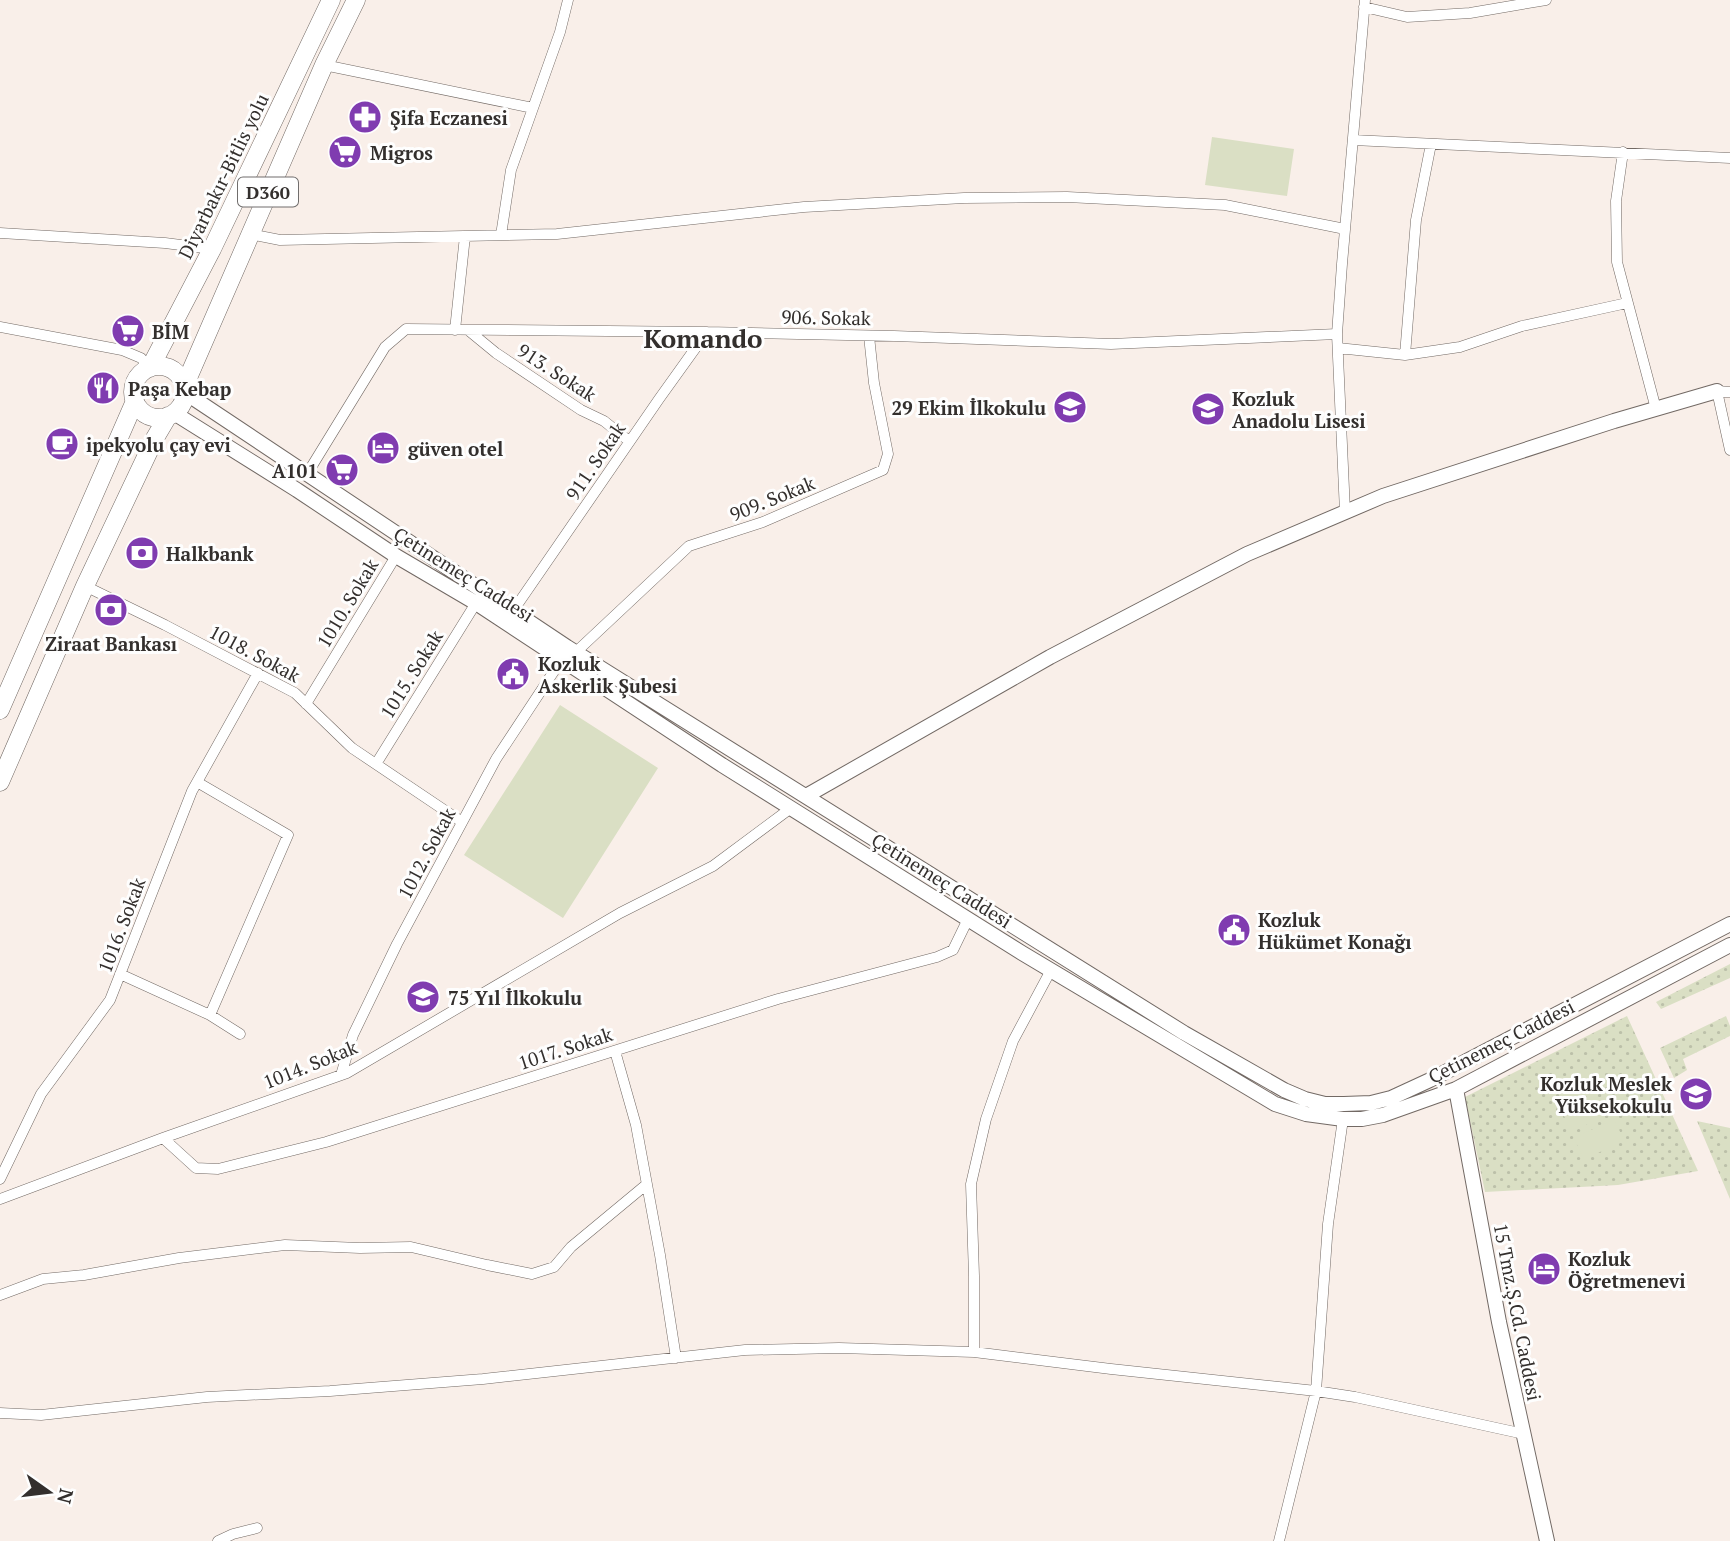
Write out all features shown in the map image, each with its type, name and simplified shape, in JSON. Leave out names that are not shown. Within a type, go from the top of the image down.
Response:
[{"type":"highway","name":"Diyarbakır-Bitlis yolu","points":[[150,368],[212,248],[331,0]]},
{"type":"highway","name":"D360","points":[[184,390],[249,234],[356,0]]},
{"type":"highway","points":[[0,782],[85,586],[155,438],[171,414],[182,404],[184,390],[178,374],[163,366],[150,368],[139,376],[135,383],[135,401],[146,414],[154,417],[171,414]]},
{"type":"highway","points":[[0,710],[135,401]]},
{"type":"main road","name":"Çetinemeç Caddesi","points":[[184,390],[576,652],[1184,1033],[1284,1090],[1305,1099],[1325,1104],[1344,1104],[1391,1098],[1730,924]]},
{"type":"main road","points":[[806,796],[1050,657],[1247,554],[1383,496],[1656,409],[1724,391]]},
{"type":"main road","name":"Çetinemeç Caddesi","points":[[171,414],[285,483],[396,556],[477,603],[722,765],[968,919],[1275,1104],[1306,1114],[1343,1119],[1383,1115],[1456,1089],[1730,945]]},
{"type":"main road","name":"15 Tmz.Ş.Cd. Caddesi","points":[[1456,1089],[1499,1322],[1547,1541]]},
{"type":"street","points":[[501,235],[511,170],[560,32],[568,0]]},
{"type":"street","points":[[1345,512],[1337,334],[1364,4],[1406,17],[1470,13],[1546,0]]},
{"type":"street","points":[[324,65],[533,108]]},
{"type":"street","points":[[1353,140],[1730,158]]},
{"type":"street","points":[[1405,355],[1416,220],[1431,144]]},
{"type":"street","points":[[1623,152],[1616,201],[1617,262],[1656,409]]},
{"type":"street","points":[[249,234],[280,240],[557,234],[804,206],[964,198],[1054,197],[1224,205],[1345,229]]},
{"type":"street","points":[[0,233],[212,248]]},
{"type":"street","points":[[454,330],[465,236]]},
{"type":"street","points":[[1338,348],[1405,355],[1460,347],[1522,326],[1627,303]]},
{"type":"street","points":[[0,327],[122,349],[141,358],[150,368]]},
{"type":"street","name":"906. Sokak","points":[[307,474],[385,347],[406,329],[706,332],[1111,344],[1337,334]]},
{"type":"street","name":"913. Sokak","points":[[468,330],[496,354],[581,410],[604,421],[629,441]]},
{"type":"street","name":"911. Sokak","points":[[513,611],[706,332]]},
{"type":"street","name":"909. Sokak","points":[[576,652],[689,546],[763,523],[883,470],[888,454],[874,383],[869,336]]},
{"type":"street","points":[[1724,391],[1730,450]]},
{"type":"street","name":"1010. Sokak","points":[[306,704],[396,556]]},
{"type":"street","name":"1018. Sokak","points":[[85,586],[295,693],[352,748],[462,822]]},
{"type":"street","name":"1015. Sokak","points":[[376,764],[477,603]]},
{"type":"street","name":"1012. Sokak","points":[[341,1075],[353,1035],[397,944],[496,759],[562,659]]},
{"type":"street","name":"1016. Sokak","points":[[0,1179],[41,1094],[110,1000],[192,791],[258,673]]},
{"type":"street","points":[[197,782],[288,835],[210,1015]]},
{"type":"street","name":"1014. Sokak","points":[[0,1199],[341,1075],[620,913],[713,866],[791,808]]},
{"type":"street","name":"1017. Sokak","points":[[163,1138],[196,1168],[218,1169],[326,1142],[778,999],[937,957],[953,950],[968,919]]},
{"type":"street","points":[[974,1352],[971,1184],[986,1119],[1013,1041],[1051,970]]},
{"type":"street","points":[[120,974],[210,1015],[240,1034]]},
{"type":"street","points":[[615,1051],[636,1125],[676,1358]]},
{"type":"street","points":[[1279,1541],[1316,1391],[1328,1224],[1343,1119]]},
{"type":"street","points":[[0,1295],[43,1279],[285,1245],[411,1247],[532,1274],[554,1267],[571,1247],[647,1184]]},
{"type":"street","points":[[0,1413],[41,1415],[207,1397],[483,1379],[745,1350],[839,1348],[974,1352],[1316,1391],[1524,1434]]},
{"type":"street","points":[[218,1541],[257,1528]]},
{"type":"green space","points":[[1212,137],[1294,149],[1287,196],[1205,185]]},
{"type":"green space","points":[[560,705],[658,768],[563,918],[464,855]]},
{"type":"green space","points":[[1730,964],[1730,978],[1661,1009],[1656,1002]]},
{"type":"green space","points":[[1627,1016],[1698,1171],[1618,1185],[1485,1192],[1465,1097]]},
{"type":"green space","points":[[1726,1016],[1730,1036],[1683,1059],[1687,1070],[1674,1078],[1660,1048]]},
{"type":"green space","points":[[1594,1076],[1600,1090],[1568,1105],[1561,1091]]},
{"type":"green space","points":[[1596,1100],[1604,1116],[1572,1132],[1564,1116]]},
{"type":"green space","points":[[1614,1119],[1624,1140],[1584,1160],[1574,1138]]},
{"type":"green space","points":[[1697,1121],[1730,1128],[1730,1199]]},
{"type":"place","name":"Şifa Eczanesi","points":[[365,117]]},
{"type":"place","name":"Migros","points":[[345,152]]},
{"type":"place","name":"BİM","points":[[128,331]]},
{"type":"place","name":"Paşa Kebap","points":[[103,388]]},
{"type":"place","name":"29 Ekim İlkokulu","points":[[1070,407]]},
{"type":"place","name":"Kozluk Anadolu Lisesi","points":[[1208,409]]},
{"type":"place","name":"ipekyolu çay evi","points":[[62,444]]},
{"type":"place","name":"güven otel","points":[[383,448]]},
{"type":"place","name":"A101","points":[[342,470]]},
{"type":"place","name":"Halkbank","points":[[142,553]]},
{"type":"place","name":"Ziraat Bankası","points":[[111,610]]},
{"type":"place","name":"Kozluk Askerlik Şubesi","points":[[513,674]]},
{"type":"place","name":"Kozluk Hükümet Konağı","points":[[1234,930]]},
{"type":"place","name":"75 Yıl İlkokulu","points":[[423,997]]},
{"type":"place","name":"Kozluk Meslek Yüksekokulu","points":[[1696,1094]]},
{"type":"place","name":"Kozluk Öğretmenevi","points":[[1544,1269]]},
{"type":"district","name":"Komando","points":[[703,338]]}]
